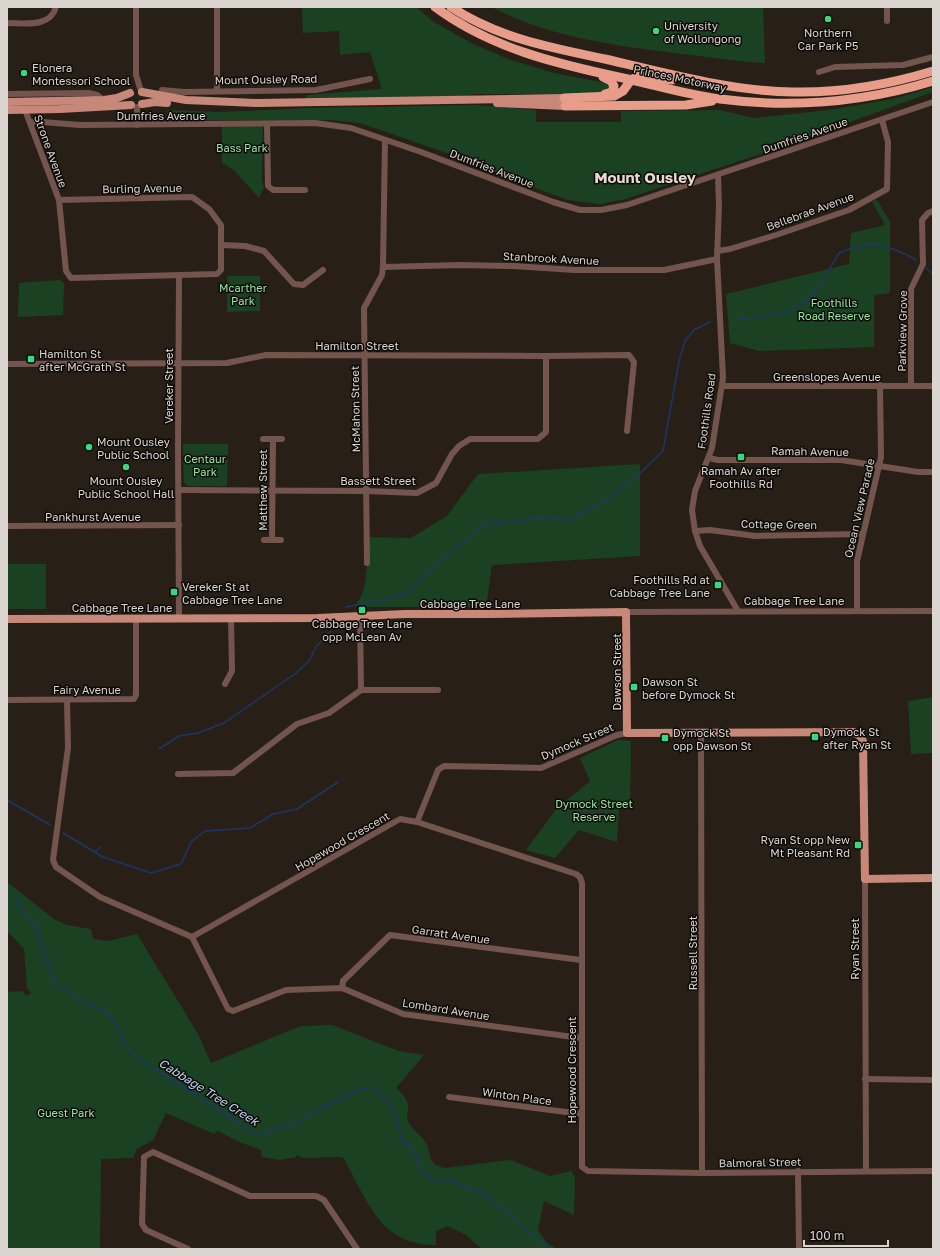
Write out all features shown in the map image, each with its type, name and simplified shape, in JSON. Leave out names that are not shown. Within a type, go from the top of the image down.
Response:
[{"type":"highway","name":"Princes Motorway","points":[[435,7],[479,35],[502,45],[567,65],[720,99],[770,103],[808,103],[895,90],[933,81]]},
{"type":"highway","name":"Princes Motorway","points":[[452,7],[498,32],[546,46],[728,86],[768,91],[820,92],[872,86],[933,71]]},
{"type":"highway","points":[[479,35],[518,56],[605,78],[614,84],[613,90],[606,94],[564,102]]},
{"type":"highway","points":[[564,102],[614,96],[623,91],[631,80],[638,76],[648,76],[725,90],[775,95],[820,92]]},
{"type":"highway","points":[[564,102],[686,105],[720,99]]},
{"type":"main road","name":"Mount Ousley Road","points":[[131,92],[141,92],[186,100],[257,103]]},
{"type":"main road","points":[[131,92],[128,99],[137,106],[145,99],[141,92]]},
{"type":"main road","points":[[7,102],[104,100],[117,98],[131,92]]},
{"type":"main road","name":"Mount Ousley Road","points":[[7,110],[137,106],[158,102],[212,106],[257,103],[503,98],[564,102]]},
{"type":"main road","name":"Cabbage Tree Lane","points":[[7,618],[318,618],[360,615],[626,612]]},
{"type":"main road","name":"Dawson Street","points":[[626,612],[627,733]]},
{"type":"main road","name":"Dymock Street","points":[[627,733],[854,732]]},
{"type":"main road","name":"Ryan Street","points":[[854,732],[858,734],[863,741],[865,879]]},
{"type":"main road","points":[[865,879],[933,878]]},
{"type":"street","points":[[7,23],[42,22],[50,18],[56,7]]},
{"type":"street","points":[[136,7],[136,75],[141,92]]},
{"type":"street","points":[[217,7],[217,91]]},
{"type":"street","points":[[887,7],[887,21]]},
{"type":"street","points":[[819,72],[835,67],[903,65],[933,57]]},
{"type":"street","points":[[131,92],[136,75]]},
{"type":"street","name":"Mount Ousley Road","points":[[162,90],[316,90],[370,79]]},
{"type":"street","points":[[7,94],[95,94],[104,100]]},
{"type":"street","name":"Dumfries Avenue","points":[[30,122],[80,125],[315,123],[351,128],[553,202],[580,210],[601,210],[627,205],[933,102]]},
{"type":"street","points":[[137,106],[137,125]]},
{"type":"street","name":"Strone Avenue","points":[[24,110],[30,122],[58,200],[66,271],[71,278],[179,275]]},
{"type":"street","name":"Bellebrae Avenue","points":[[717,251],[730,249],[770,237],[849,210],[887,188],[888,142],[882,120]]},
{"type":"street","points":[[267,124],[268,186],[273,190],[304,190]]},
{"type":"street","name":"McMahon Street","points":[[367,563],[364,308],[382,275],[383,267],[385,140]]},
{"type":"street","name":"Foothills Road","points":[[718,175],[719,206],[717,259],[723,370],[722,386],[712,448],[693,499],[692,510],[695,531],[700,546],[738,611]]},
{"type":"street","name":"Burling Avenue","points":[[58,200],[192,198],[209,209],[221,225],[221,270],[217,274],[179,275]]},
{"type":"street","name":"Parkview Grove","points":[[911,386],[911,289],[923,264],[922,220],[928,213],[933,211]]},
{"type":"street","points":[[222,246],[245,246],[264,251],[294,284],[303,285],[323,270]]},
{"type":"street","name":"Stanbrook Avenue","points":[[383,267],[460,265],[514,266],[574,270],[664,270],[717,259]]},
{"type":"street","name":"Vereker Street","points":[[179,275],[179,617]]},
{"type":"street","name":"Hamilton Street","points":[[7,364],[228,364],[266,355],[629,355],[634,362],[627,431]]},
{"type":"street","name":"Bassett Street","points":[[178,490],[366,490],[417,492],[436,483],[452,454],[459,446],[470,439],[538,439],[546,432],[546,356]]},
{"type":"street","name":"Greenslopes Avenue","points":[[722,386],[933,386]]},
{"type":"street","name":"Ocean View Parade","points":[[857,611],[857,561],[881,457],[880,386]]},
{"type":"street","name":"Matthew Street","points":[[263,439],[282,439]]},
{"type":"street","name":"Matthew Street","points":[[272,540],[271,490],[273,439]]},
{"type":"street","name":"Ramah Avenue","points":[[709,458],[718,460],[841,460],[918,472],[933,472]]},
{"type":"street","name":"Pankhurst Avenue","points":[[7,526],[179,525]]},
{"type":"street","name":"Cottage Green","points":[[695,531],[710,530],[756,536],[863,534]]},
{"type":"street","name":"Matthew Street","points":[[264,540],[281,540]]},
{"type":"street","name":"Cabbage Tree Lane","points":[[626,612],[933,611]]},
{"type":"street","points":[[360,615],[361,690]]},
{"type":"street","name":"Fairy Avenue","points":[[7,700],[133,699],[136,697],[136,618]]},
{"type":"street","points":[[225,684],[232,671],[231,618]]},
{"type":"street","points":[[178,774],[233,773],[297,724],[329,712],[361,690],[438,690]]},
{"type":"street","points":[[67,700],[68,748],[53,860],[56,867],[100,897],[192,937]]},
{"type":"street","name":"Dymock Street","points":[[417,822],[438,770],[444,766],[541,768],[618,735],[627,733]]},
{"type":"street","name":"Russell Street","points":[[701,733],[702,1173]]},
{"type":"street","name":"Hopewood Crescent","points":[[192,937],[400,819],[417,822],[576,874],[580,877],[582,883],[582,1167],[588,1172]]},
{"type":"street","name":"Ryan Street","points":[[865,879],[866,1171]]},
{"type":"street","name":"Garratt Avenue","points":[[342,988],[343,981],[390,935],[581,960]]},
{"type":"street","name":"Lombard Avenue","points":[[192,937],[228,1009],[233,1010],[286,990],[342,988],[403,1014],[581,1038]]},
{"type":"street","points":[[865,1079],[933,1080]]},
{"type":"street","name":"Winton Place","points":[[450,1097],[581,1114]]},
{"type":"street","points":[[188,1249],[146,1230],[142,1224],[144,1157],[153,1152],[250,1196],[316,1196],[324,1200],[357,1249]]},
{"type":"street","points":[[798,1171],[799,1249]]},
{"type":"street","name":"Balmoral Street","points":[[588,1172],[702,1173],[933,1171]]},
{"type":"green space","points":[[302,7],[416,7],[434,22],[471,43],[508,59],[554,73],[605,83],[610,87],[606,92],[588,94],[473,94],[464,98],[306,99],[306,95],[382,89],[370,52],[340,55],[339,31],[303,33]]},
{"type":"green space","name":"University of Wollongong","points":[[492,7],[763,7],[765,63],[641,49],[589,40],[539,27]]},
{"type":"green space","points":[[933,87],[933,92],[766,152],[625,199],[600,204],[568,200],[522,183],[470,161],[360,123],[331,120],[168,120],[167,110],[220,112],[310,108],[478,105],[536,110],[536,122],[621,122],[621,111],[720,110],[754,118],[829,110],[893,99]]},
{"type":"green space","name":"Bass Park","points":[[222,126],[263,126],[262,182],[264,187],[259,198],[234,170],[222,163]]},
{"type":"green space","name":"Foothills Road Reserve","points":[[877,200],[890,222],[890,293],[874,295],[874,347],[759,351],[730,343],[726,294],[849,264],[851,233],[885,225],[872,201]]},
{"type":"green space","name":"Mcarther Park","points":[[227,276],[260,276],[260,311],[227,312]]},
{"type":"green space","points":[[60,280],[64,283],[63,315],[18,317],[19,283]]},
{"type":"green space","name":"Centaur Park","points":[[183,444],[228,444],[227,486],[188,486],[184,483]]},
{"type":"green space","points":[[640,464],[640,556],[492,565],[486,607],[358,607],[357,602],[364,589],[367,562],[367,537],[411,538],[447,516],[478,474]]},
{"type":"green space","points":[[7,564],[46,564],[46,609],[7,609]]},
{"type":"green space","points":[[933,697],[933,753],[911,754],[908,701]]},
{"type":"green space","name":"Dymock Street Reserve","points":[[618,740],[631,741],[630,808],[619,809],[617,842],[579,830],[555,858],[526,850],[557,808],[590,781],[580,758]]},
{"type":"green space","name":"Guest Park","points":[[7,882],[54,919],[67,925],[91,929],[93,939],[109,941],[137,934],[198,1034],[211,1063],[301,1026],[332,1025],[399,1051],[424,1055],[396,1088],[405,1097],[407,1102],[407,1118],[411,1127],[427,1144],[430,1157],[435,1164],[445,1168],[511,1160],[550,1176],[571,1171],[575,1178],[574,1215],[544,1201],[538,1230],[547,1243],[557,1249],[482,1249],[466,1235],[448,1226],[436,1231],[436,1245],[418,1243],[403,1238],[390,1230],[371,1208],[345,1159],[340,1157],[303,1158],[297,1155],[296,1157],[279,1160],[262,1157],[261,1150],[237,1141],[218,1131],[214,1134],[166,1113],[153,1140],[137,1149],[133,1158],[101,1159],[100,1249],[7,1249],[7,992],[21,991],[27,996],[31,993],[27,988],[24,949],[7,931]]},
{"type":"waterway","name":"Cabbage Tree Creek","points":[[740,319],[786,312],[803,303],[811,296],[824,279],[839,253],[855,247],[871,244],[884,246],[904,253],[916,260]]},
{"type":"waterway","name":"Cabbage Tree Creek","points":[[926,268],[933,274]]},
{"type":"waterway","name":"Cabbage Tree Creek","points":[[346,607],[387,599],[411,591],[426,572],[485,524],[540,518],[569,520],[603,501],[635,478],[663,451],[679,361],[685,341],[694,330],[710,322]]},
{"type":"waterway","name":"Cabbage Tree Creek","points":[[159,749],[179,736],[198,733],[224,723],[296,673],[309,661],[316,647],[331,631]]},
{"type":"waterway","points":[[63,833],[103,857],[151,873],[181,864],[191,842],[205,831],[250,828],[273,814],[297,809],[338,782]]},
{"type":"waterway","points":[[7,800],[50,825]]},
{"type":"waterway","name":"Cabbage Tree Creek","points":[[95,852],[101,847]]},
{"type":"waterway","name":"Cabbage Tree Creek","points":[[14,898],[18,901],[22,912],[35,925],[54,982],[87,1004],[107,1012],[119,1030],[125,1045],[138,1058],[256,1134],[295,1124],[308,1115],[353,1092],[370,1087],[384,1098],[392,1107],[397,1118],[402,1142],[413,1148],[422,1172],[433,1180],[451,1180],[486,1195],[549,1249]]},
{"type":"place","name":"Northern Car Park P5","points":[[828,19]]},
{"type":"place","name":"University of Wollongong","points":[[656,31]]},
{"type":"place","name":"Elonera Montessori School","points":[[24,73]]},
{"type":"place","name":"Hamilton St after McGrath St","points":[[31,359]]},
{"type":"place","name":"Mount Ousley Public School","points":[[89,447]]},
{"type":"place","name":"Ramah Av after Foothills Rd","points":[[741,457]]},
{"type":"place","name":"Mount Ousley Public School Hall","points":[[126,467]]},
{"type":"place","name":"Foothills Rd at Cabbage Tree Lane","points":[[718,585]]},
{"type":"place","name":"Vereker St at Cabbage Tree Lane","points":[[174,592]]},
{"type":"place","name":"Cabbage Tree Lane opp McLean Av","points":[[362,610]]},
{"type":"place","name":"Dawson St before Dymock St","points":[[634,687]]},
{"type":"place","name":"Dymock St after Ryan St","points":[[815,737]]},
{"type":"place","name":"Dymock St opp Dawson St","points":[[665,738]]},
{"type":"place","name":"Ryan St opp New Mt Pleasant Rd","points":[[858,845]]},
{"type":"district","name":"Mount Ousley","points":[[645,177]]}]
